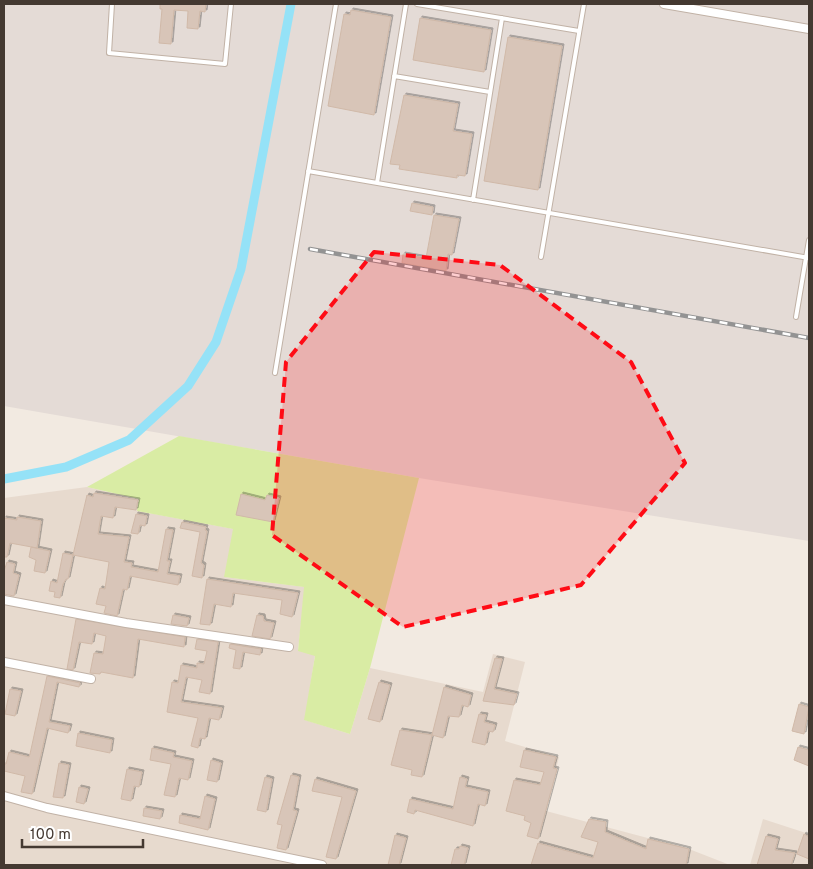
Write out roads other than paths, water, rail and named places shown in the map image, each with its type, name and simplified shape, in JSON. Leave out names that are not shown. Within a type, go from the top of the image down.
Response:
[{"type":"street","points":[[664,4],[809,29]]},
{"type":"street","points":[[4,600],[126,623],[289,647]]},
{"type":"street","points":[[4,662],[91,679]]},
{"type":"street","points":[[4,796],[48,808],[322,865]]},
{"type":"lane","points":[[112,4],[109,53],[226,64],[231,4]]},
{"type":"lane","points":[[275,372],[336,4]]},
{"type":"lane","points":[[377,183],[406,4]]},
{"type":"lane","points":[[417,4],[579,31]]},
{"type":"lane","points":[[541,257],[584,4]]},
{"type":"lane","points":[[473,200],[502,18]]},
{"type":"lane","points":[[394,76],[490,92]]},
{"type":"lane","points":[[308,171],[808,258]]},
{"type":"lane","points":[[796,317],[808,258],[809,240]]},
{"type":"waterway","points":[[4,479],[66,467],[129,440],[188,386],[216,342],[241,269],[291,4]]},
{"type":"railway","points":[[310,249],[809,338]]}]
